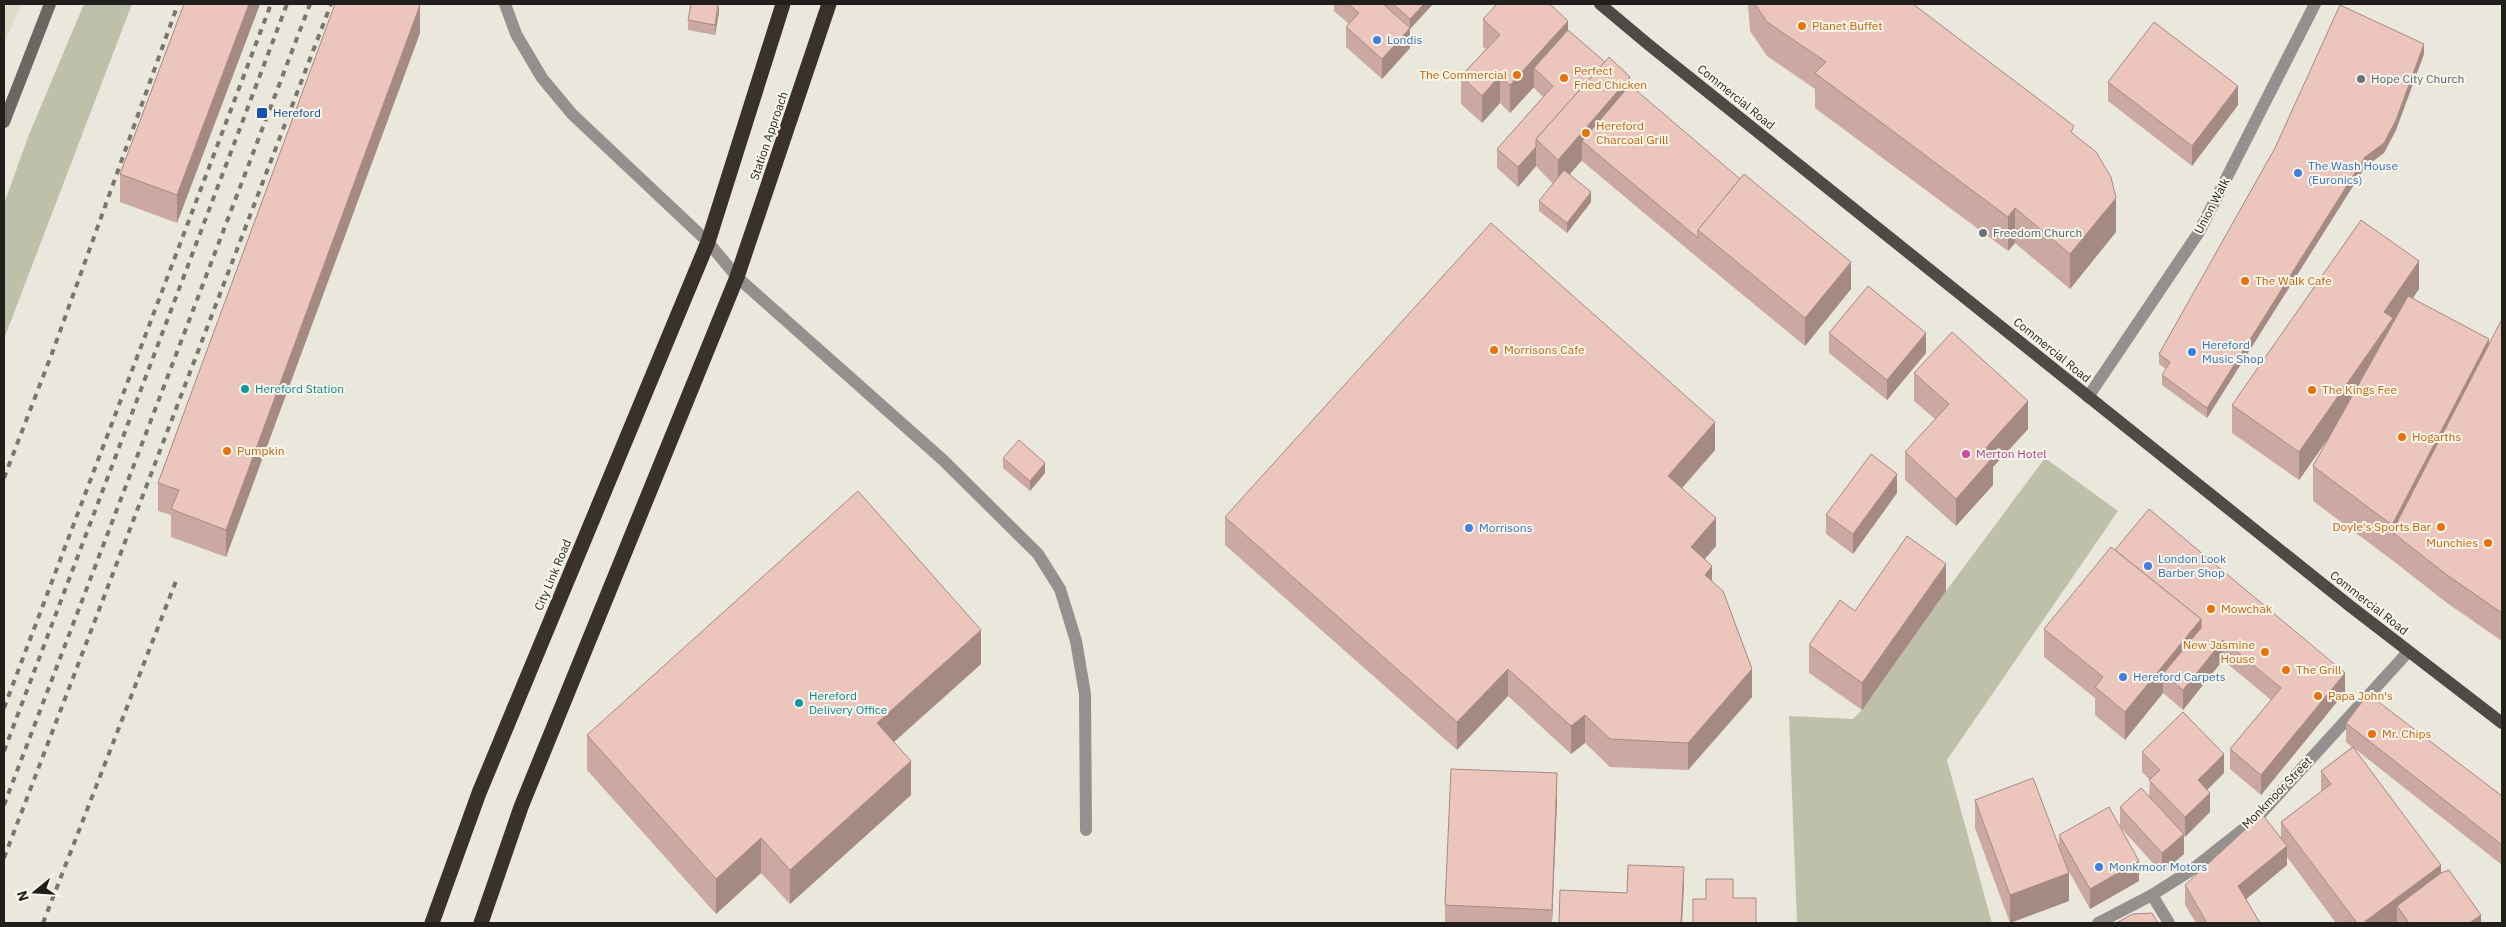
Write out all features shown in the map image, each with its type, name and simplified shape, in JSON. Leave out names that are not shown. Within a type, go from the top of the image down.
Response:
[{"type":"highway","name":"Station Approach","points":[[708,242],[783,4]]},
{"type":"highway","name":"Station Approach","points":[[737,277],[829,4]]},
{"type":"highway","name":"City Link Road","points":[[432,923],[479,793],[708,242]]},
{"type":"highway","points":[[481,923],[521,807],[737,277]]},
{"type":"main road","name":"Commercial Road","points":[[1600,4],[2088,397],[2408,652],[2502,723]]},
{"type":"main road","name":"Commercial Road","points":[[2490,715],[2502,728]]},
{"type":"street","points":[[4,122],[50,4]]},
{"type":"street","points":[[505,4],[516,34],[542,78],[572,114],[708,242],[737,277],[943,460],[1038,554],[1060,589],[1076,641],[1085,694],[1086,830]]},
{"type":"street","name":"Union Walk","points":[[2088,397],[2199,232],[2315,4]]},
{"type":"street","name":"Monkmoor Street","points":[[2098,923],[2152,895],[2193,869],[2255,820],[2408,652]]},
{"type":"street","points":[[2152,895],[2169,923]]},
{"type":"shaded area","points":[[4,4],[21,4],[4,45]]},
{"type":"green space","points":[[84,4],[132,4],[4,339],[4,204],[28,137]]},
{"type":"green space","points":[[2045,458],[2118,511],[1947,760],[1992,923],[1797,923],[1789,716],[1853,719],[1862,710],[1946,591]]},
{"type":"building","points":[[184,4],[249,4],[177,195],[120,174]]},
{"type":"building","name":"Hereford Station","points":[[335,4],[420,5],[226,530],[171,509],[179,490],[158,483]]},
{"type":"building","points":[[691,4],[718,4],[715,25],[688,20]]},
{"type":"building","points":[[1348,4],[1383,4],[1410,28],[1382,59],[1346,27],[1359,13]]},
{"type":"building","points":[[1393,4],[1424,4],[1410,19]]},
{"type":"building","points":[[1497,4],[1550,4],[1568,21],[1510,85],[1500,75],[1482,96],[1461,76],[1500,35],[1483,19]]},
{"type":"building","points":[[1755,4],[1913,4],[2074,126],[2071,132],[2096,152],[2111,177],[2116,198],[2070,254],[2015,208],[2008,217],[1815,73],[1826,62],[1767,22]]},
{"type":"building","points":[[2340,5],[2424,44],[2396,120],[2384,143],[2365,157],[2207,408],[2162,375],[2170,362],[2159,354],[2275,148]]},
{"type":"building","points":[[2154,22],[2238,86],[2192,146],[2108,82]]},
{"type":"building","points":[[1568,30],[1605,62],[1536,139],[1536,147],[1518,167],[1497,149],[1553,86],[1534,68]]},
{"type":"building","points":[[1609,57],[1630,77],[1558,160],[1536,139]]},
{"type":"building","points":[[1630,85],[1740,179],[1698,230],[1698,238],[1582,141]]},
{"type":"building","points":[[1564,170],[1591,192],[1567,223],[1539,201]]},
{"type":"building","points":[[1744,174],[1851,262],[1805,318],[1698,230]]},
{"type":"building","name":"The Kings Fee","points":[[2361,220],[2419,261],[2384,312],[2393,318],[2299,452],[2232,405]]},
{"type":"building","name":"Morrisons","points":[[1491,223],[1715,422],[1668,476],[1716,518],[1691,547],[1712,566],[1705,575],[1723,591],[1752,669],[1688,743],[1610,739],[1585,715],[1571,726],[1508,669],[1457,722],[1225,517]]},
{"type":"building","points":[[1868,286],[1926,333],[1887,380],[1829,333]]},
{"type":"building","name":"Hogarths","points":[[2408,296],[2489,339],[2392,525],[2313,466]]},
{"type":"building","points":[[2502,319],[2502,613],[2447,575],[2392,532]]},
{"type":"building","name":"Merton Hotel","points":[[1952,332],[2028,401],[1984,450],[1993,457],[1956,499],[1905,452],[1949,404],[1914,373]]},
{"type":"building","points":[[1019,440],[1045,463],[1030,481],[1003,458]]},
{"type":"building","points":[[1871,454],[1897,474],[1853,534],[1826,515]]},
{"type":"building","name":"Hereford Delivery Office","points":[[858,491],[981,630],[877,723],[911,761],[790,870],[761,838],[716,879],[587,735]]},
{"type":"building","points":[[2149,509],[2345,673],[2261,775],[2230,749],[2281,688],[2223,640],[2183,690],[2163,674],[2201,628],[2201,619],[2115,550]]},
{"type":"building","points":[[1907,536],[1946,564],[1862,683],[1809,645],[1840,600],[1855,611]]},
{"type":"building","name":"Hereford Carpets","points":[[2111,547],[2201,619],[2125,712],[2095,687],[2103,677],[2044,629]]},
{"type":"building","points":[[2368,694],[2502,796],[2502,845],[2346,723]]},
{"type":"building","points":[[2183,712],[2224,754],[2198,780],[2210,793],[2185,817],[2149,780],[2160,770],[2142,752]]},
{"type":"building","points":[[2353,747],[2441,865],[2363,923],[2357,923],[2281,822],[2331,784],[2321,771]]},
{"type":"building","points":[[1451,769],[1557,773],[1552,910],[1445,905]]},
{"type":"building","points":[[2033,778],[2069,873],[2010,895],[1975,800]]},
{"type":"building","points":[[2141,788],[2184,834],[2162,853],[2120,807]]},
{"type":"building","name":"Monkmoor Motors","points":[[2109,807],[2139,861],[2090,889],[2059,835]]},
{"type":"building","points":[[2262,814],[2287,846],[2238,886],[2260,923],[2207,923],[2185,885]]},
{"type":"building","points":[[1628,865],[1684,867],[1681,923],[1559,923],[1560,890],[1627,893]]},
{"type":"building","points":[[2449,870],[2481,915],[2469,923],[2409,923],[2397,906],[2441,873]]},
{"type":"building","points":[[1706,879],[1733,879],[1733,898],[1756,898],[1756,923],[1693,923],[1693,899],[1706,899]]},
{"type":"building","points":[[2152,913],[2158,923],[2116,923],[2133,914]]},
{"type":"railway","points":[[4,478],[54,348],[178,4]]},
{"type":"railway","points":[[4,708],[271,4]]},
{"type":"railway","points":[[4,751],[287,4]]},
{"type":"railway","points":[[4,805],[310,4]]},
{"type":"railway","points":[[4,858],[331,4]]},
{"type":"railway","points":[[43,923],[176,581]]},
{"type":"place","name":"Planet Buffet","points":[[1802,26]]},
{"type":"place","name":"Londis","points":[[1377,40]]},
{"type":"place","name":"The Commercial","points":[[1517,75]]},
{"type":"place","name":"Perfect Fried Chicken","points":[[1564,78]]},
{"type":"place","name":"Hope City Church","points":[[2361,79]]},
{"type":"place","name":"Hereford","points":[[262,113]]},
{"type":"place","name":"Hereford Charcoal Grill","points":[[1586,133]]},
{"type":"place","name":"The Wash House (Euronics)","points":[[2298,173]]},
{"type":"place","name":"Freedom Church","points":[[1983,233]]},
{"type":"place","name":"The Walk Cafe","points":[[2245,281]]},
{"type":"place","name":"Morrisons Cafe","points":[[1494,350]]},
{"type":"place","name":"Hereford Music Shop","points":[[2192,352]]},
{"type":"place","name":"Hereford Station","points":[[245,389]]},
{"type":"place","name":"The Kings Fee","points":[[2312,390]]},
{"type":"place","name":"Hogarths","points":[[2402,437]]},
{"type":"place","name":"Pumpkin","points":[[227,451]]},
{"type":"place","name":"Merton Hotel","points":[[1966,454]]},
{"type":"place","name":"Doyle's Sports Bar","points":[[2441,527]]},
{"type":"place","name":"Morrisons","points":[[1469,528]]},
{"type":"place","name":"Munchies","points":[[2488,543]]},
{"type":"place","name":"London Look Barber Shop","points":[[2148,566]]},
{"type":"place","name":"Mowchak","points":[[2211,609]]},
{"type":"place","name":"New Jasmine House","points":[[2265,652]]},
{"type":"place","name":"The Grill","points":[[2286,670]]},
{"type":"place","name":"Hereford Carpets","points":[[2123,677]]},
{"type":"place","name":"Papa John's","points":[[2318,696]]},
{"type":"place","name":"Hereford Delivery Office","points":[[799,703]]},
{"type":"place","name":"Mr. Chips","points":[[2372,734]]},
{"type":"place","name":"Monkmoor Motors","points":[[2099,867]]}]
